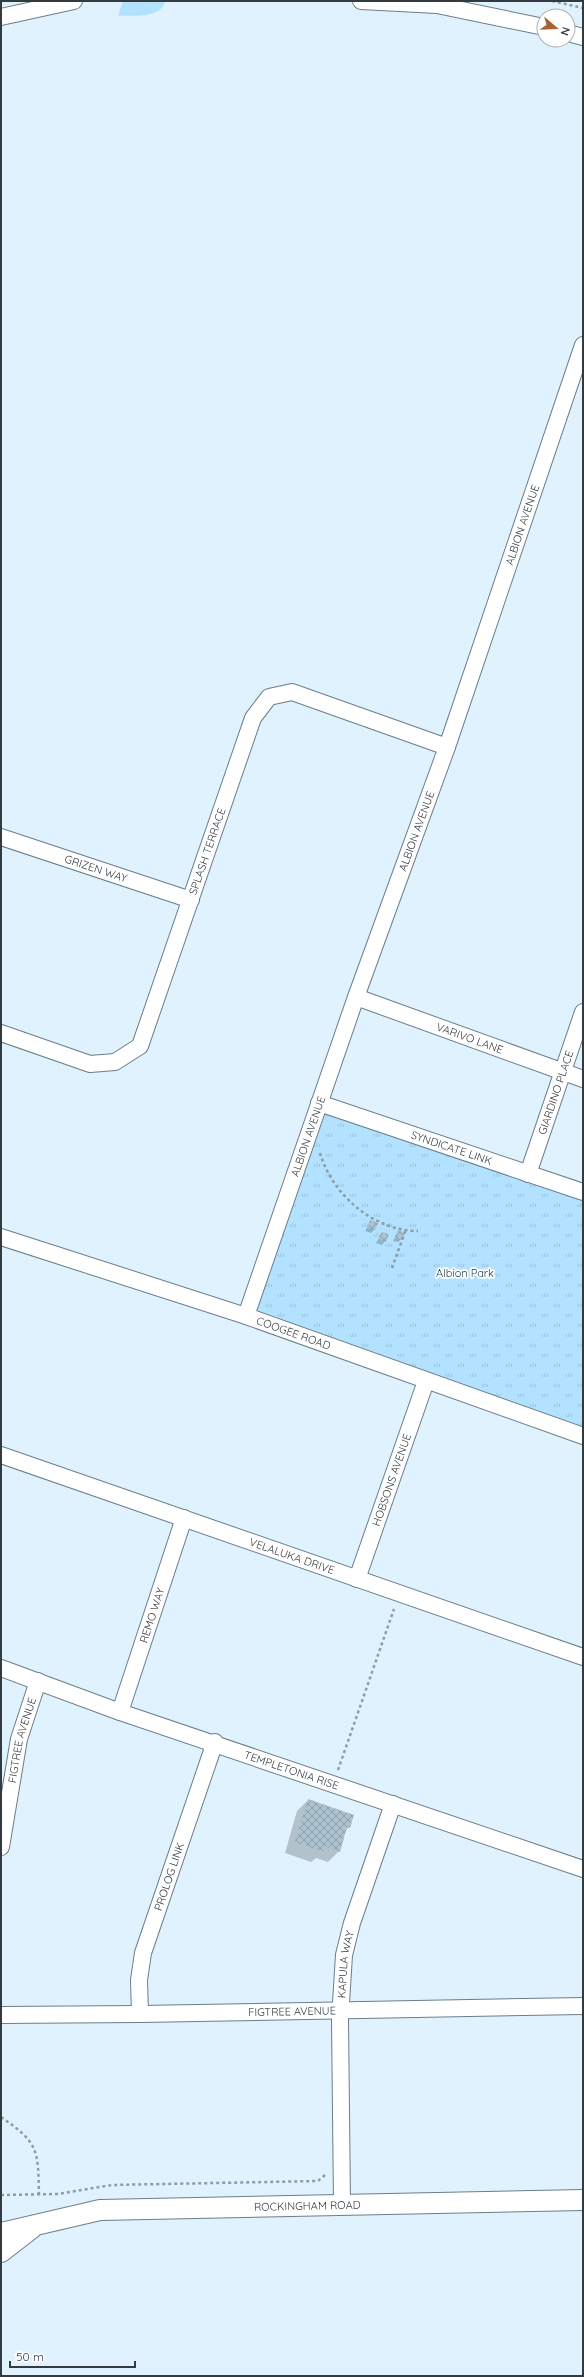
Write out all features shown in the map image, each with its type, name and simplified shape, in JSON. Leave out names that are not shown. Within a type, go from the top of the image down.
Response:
[{"type":"main road","name":"ROCKINGHAM ROAD","points":[[1,2233],[34,2227],[100,2210],[583,2200]]},
{"type":"main road","name":"ROCKINGHAM ROAD","points":[[1,2252],[34,2227]]},
{"type":"street","points":[[1,17],[74,1]]},
{"type":"street","points":[[361,1],[437,6],[536,25]]},
{"type":"street","name":"ALBION AVENUE","points":[[246,1316],[356,997],[447,746],[583,345]]},
{"type":"street","name":"SPLASH TERRACE","points":[[1,1033],[90,1064],[115,1062],[140,1046],[253,718],[269,697],[292,692],[447,746]]},
{"type":"street","name":"GRIZEN WAY","points":[[1,836],[191,900]]},
{"type":"street","name":"VARIVO LANE","points":[[356,997],[583,1079]]},
{"type":"street","name":"GIARDINO PLACE","points":[[528,1174],[583,1012]]},
{"type":"street","name":"SYNDICATE LINK","points":[[319,1103],[583,1192]]},
{"type":"street","name":"COOGEE ROAD","points":[[1,1237],[246,1316],[583,1436]]},
{"type":"street","name":"HOBSONS AVENUE","points":[[358,1579],[426,1381]]},
{"type":"street","name":"VELALUKA DRIVE","points":[[1,1455],[583,1657]]},
{"type":"street","name":"REMO WAY","points":[[120,1712],[184,1518]]},
{"type":"street","name":"TEMPLETONIA RISE","points":[[1,1668],[120,1712],[215,1742],[583,1869]]},
{"type":"street","name":"FIGTREE AVENUE","points":[[1,1847],[19,1739],[38,1681]]},
{"type":"street","name":"PROLOG LINK","points":[[140,2014],[140,1980],[143,1953],[215,1742]]},
{"type":"street","name":"KAPULA WAY","points":[[342,2204],[340,2010],[342,1968],[347,1940],[393,1804]]},
{"type":"street","name":"FIGTREE AVENUE","points":[[1,2015],[583,2006]]},
{"type":"path","points":[[552,1],[583,8]]},
{"type":"path","points":[[320,1152],[330,1175],[349,1201],[366,1214],[406,1230],[418,1231]]},
{"type":"path","points":[[392,1268],[406,1230]]},
{"type":"path","points":[[334,1783],[399,1593]]},
{"type":"path","points":[[1,2117],[23,2133],[34,2144],[38,2158],[39,2194]]},
{"type":"path","points":[[1,2195],[58,2194],[112,2185],[318,2181],[327,2171]]},
{"type":"green space","points":[[123,1],[165,1],[163,7],[153,13],[138,16],[118,16]]},
{"type":"green space","name":"Albion Park","points":[[319,1103],[583,1192],[583,1436],[246,1316]]},
{"type":"building","points":[[370,1220],[378,1223],[375,1230],[368,1227]]},
{"type":"building","points":[[398,1230],[404,1233],[402,1240],[395,1237]]},
{"type":"building","points":[[381,1232],[389,1234],[386,1242],[379,1239]]},
{"type":"building","points":[[308,1799],[354,1815],[350,1828],[347,1827],[340,1852],[325,1846],[323,1852],[295,1842]]}]
